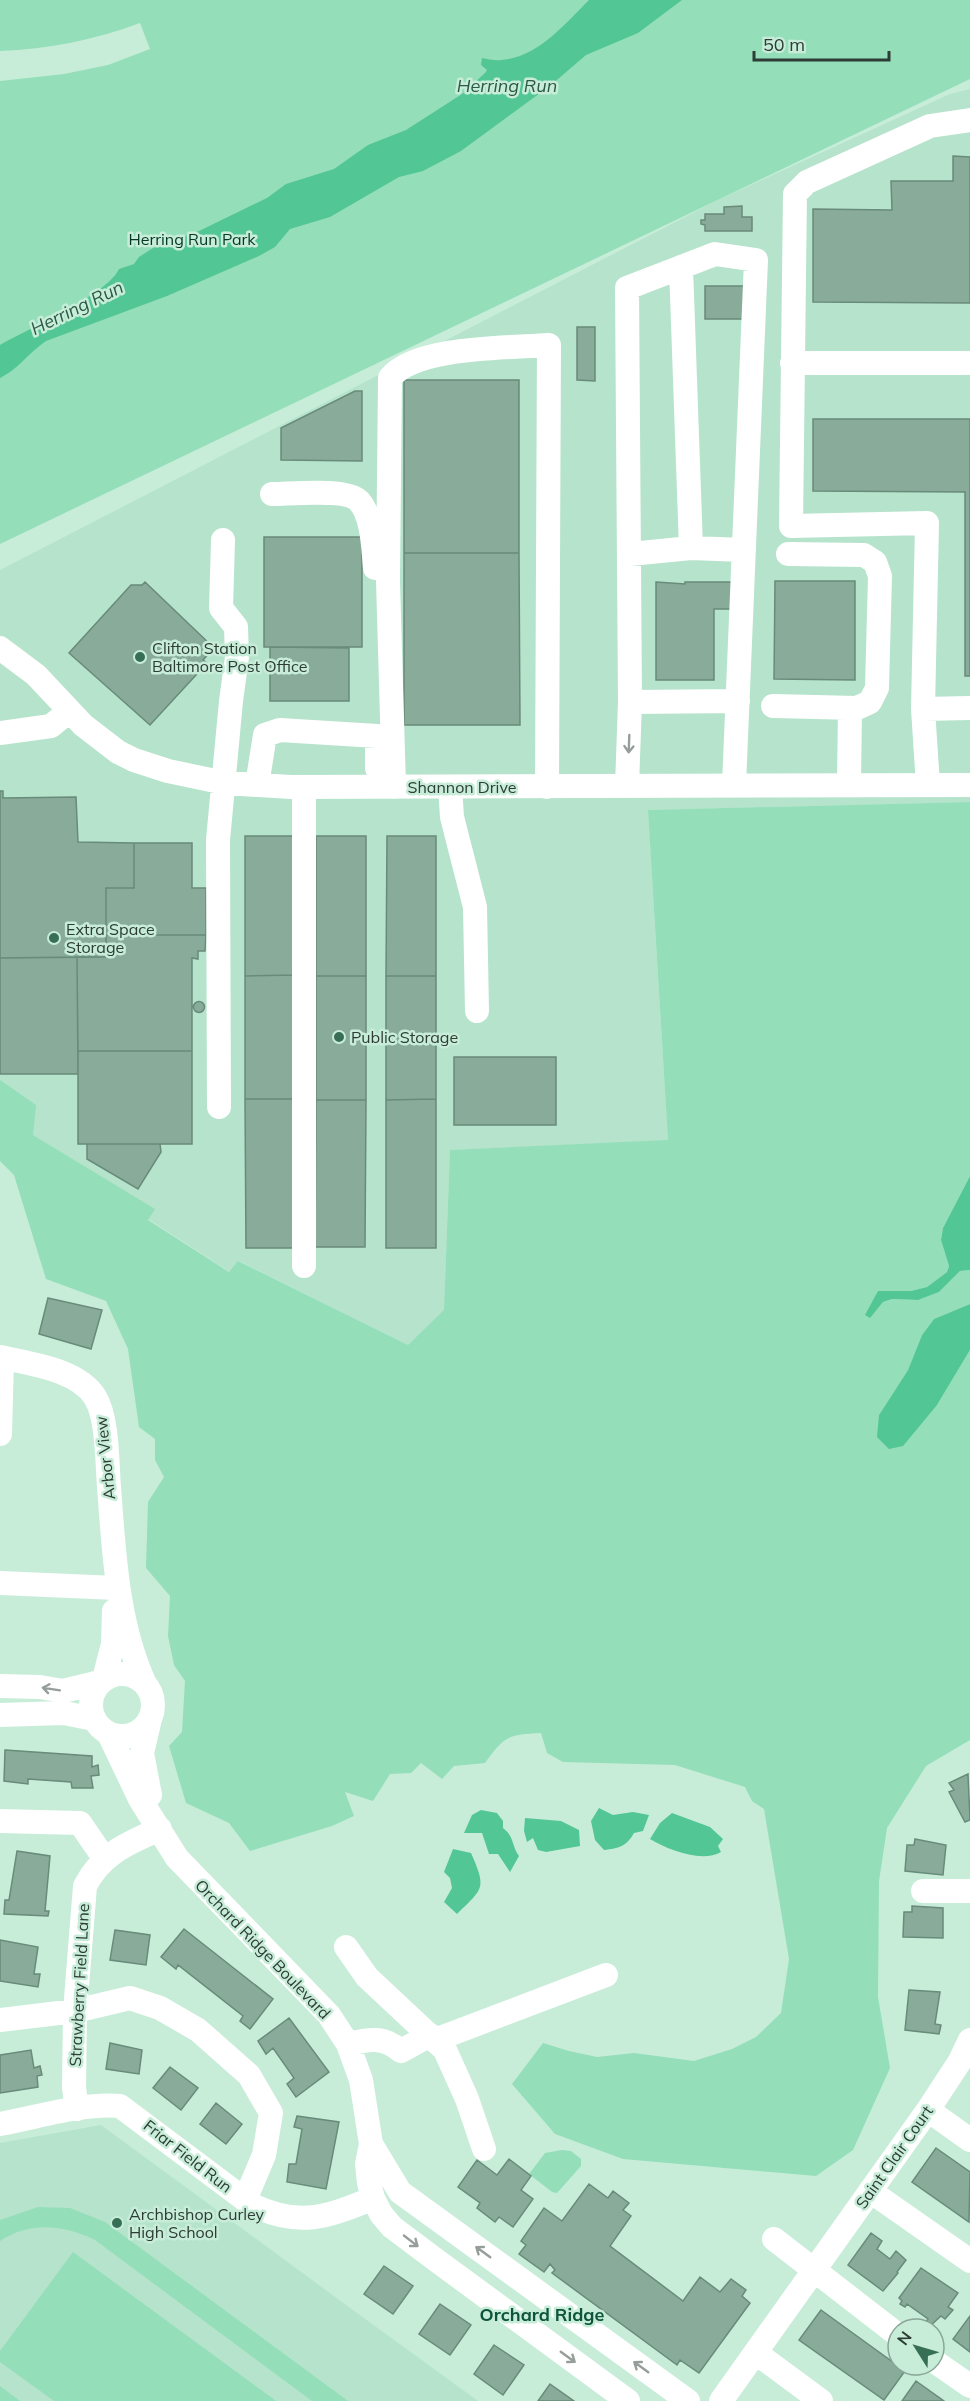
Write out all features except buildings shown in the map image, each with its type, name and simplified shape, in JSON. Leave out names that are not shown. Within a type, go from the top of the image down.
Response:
[{"type":"street","points":[[928,785],[923,709],[927,523],[791,526],[795,194],[807,182],[930,126],[970,120]]},
{"type":"street","points":[[627,786],[630,702],[630,554],[627,288],[715,254],[756,260],[734,785]]},
{"type":"street","points":[[681,267],[691,548]]},
{"type":"street","points":[[386,787],[390,378],[398,368],[412,361],[450,353],[549,345],[547,787]]},
{"type":"street","points":[[792,363],[970,363]]},
{"type":"street","points":[[272,494],[343,494],[358,500],[366,514],[373,546],[377,611],[376,736],[386,787]]},
{"type":"street","points":[[219,1107],[218,840],[237,657],[236,627],[221,608],[223,540]]},
{"type":"street","points":[[630,554],[691,548],[744,550]]},
{"type":"street","points":[[773,706],[857,708],[870,702],[877,688],[880,576],[875,562],[864,555],[788,554]]},
{"type":"street","name":"Shannon Drive","points":[[0,648],[36,675],[69,711],[103,741],[134,760],[168,771],[225,783],[304,787],[970,785]]},
{"type":"street","points":[[630,702],[738,701]]},
{"type":"street","points":[[849,785],[850,708]]},
{"type":"street","points":[[923,709],[970,708]]},
{"type":"street","points":[[0,733],[51,726],[69,711]]},
{"type":"street","points":[[257,785],[265,735],[280,730],[376,736]]},
{"type":"street","points":[[304,787],[304,1266]]},
{"type":"street","points":[[450,787],[452,817],[475,907],[477,1011]]},
{"type":"street","points":[[0,1434],[1,1358]]},
{"type":"street","name":"Arbor View","points":[[1,1358],[55,1371],[85,1387],[95,1398],[104,1429],[117,1588],[132,1652],[145,1684]]},
{"type":"street","points":[[0,1583],[117,1588]]},
{"type":"street","name":"Arbor View","points":[[102,1680],[112,1644],[117,1588]]},
{"type":"street","points":[[0,1686],[63,1690],[102,1680],[114,1674],[126,1673],[145,1684]]},
{"type":"street","name":"Orchard Ridge Boulevard","points":[[102,1680],[90,1700],[101,1726],[140,1799],[177,1858],[329,2015],[348,2044],[361,2080],[371,2144],[367,2164],[373,2198],[381,2214],[392,2227],[628,2401]]},
{"type":"street","name":"Orchard Ridge Boulevard","points":[[145,1684],[153,1701],[144,1739],[143,1762],[160,1829]]},
{"type":"street","points":[[0,1716],[64,1713],[128,1736],[144,1727],[150,1719]]},
{"type":"street","points":[[0,1821],[80,1823],[104,1858]]},
{"type":"street","name":"Strawberry Field Lane","points":[[77,2109],[74,2088],[75,2011],[85,1886],[92,1871],[104,1858],[160,1829]]},
{"type":"street","points":[[923,1891],[970,1891]]},
{"type":"street","points":[[346,1947],[367,1977],[445,2050],[467,2099],[484,2149]]},
{"type":"street","points":[[348,2044],[372,2038],[383,2039],[401,2051],[432,2037],[606,1975]]},
{"type":"street","points":[[0,2020],[75,2011],[130,1998],[160,2008],[198,2030],[249,2075],[271,2113],[264,2155],[245,2200]]},
{"type":"street","name":"Saint Clair Court","points":[[722,2401],[928,2110],[960,2061],[970,2040]]},
{"type":"street","name":"Friar Field Run","points":[[0,2124],[77,2109],[106,2105],[120,2106],[245,2200],[266,2212],[284,2217],[309,2218],[334,2214],[373,2198]]},
{"type":"street","points":[[928,2110],[970,2140]]},
{"type":"street","name":"Orchard Ridge Boulevard","points":[[371,2144],[400,2192],[688,2401]]},
{"type":"street","points":[[870,2191],[970,2261]]},
{"type":"street","points":[[774,2239],[886,2326]]},
{"type":"street","points":[[756,2354],[821,2401]]},
{"type":"street","points":[[946,2369],[970,2386]]},
{"type":"shaded area","points":[[970,89],[970,802],[648,810],[668,1141],[450,1150],[444,1311],[408,1345],[239,1261],[230,1272],[148,1219],[154,1209],[0,1115],[0,570],[720,199],[950,94]]},
{"type":"shaded area","name":"Archbishop Curley High School","points":[[101,2125],[478,2401],[0,2401],[0,2143]]},
{"type":"green space","name":"Herring Run Park","points":[[0,0],[970,0],[970,79],[0,544],[0,81],[64,74],[108,65],[150,49],[140,23],[71,43],[0,51]]},
{"type":"green space","points":[[970,802],[970,1176],[943,1228],[941,1240],[949,1266],[947,1272],[927,1287],[911,1291],[878,1291],[870,1317],[883,1302],[892,1299],[917,1300],[939,1292],[960,1271],[970,1270],[970,1304],[934,1319],[922,1335],[908,1370],[879,1415],[937,1405],[970,1350],[970,1740],[926,1766],[887,1828],[879,1881],[878,1997],[890,2068],[853,2150],[816,2176],[623,2159],[555,2134],[512,2084],[543,2043],[597,2057],[634,2053],[694,2061],[732,2049],[756,2037],[781,2013],[789,1959],[764,1809],[752,1801],[745,1787],[675,1765],[563,1762],[547,1753],[541,1733],[508,1738],[485,1763],[454,1766],[442,1779],[421,1763],[411,1773],[390,1774],[373,1801],[345,1792],[354,1816],[332,1826],[250,1851],[229,1823],[186,1803],[169,1746],[182,1732],[185,1681],[174,1665],[168,1636],[170,1596],[146,1568],[148,1502],[164,1477],[155,1460],[155,1439],[139,1427],[128,1349],[106,1301],[46,1279],[14,1175],[0,1161],[0,1080],[36,1105],[33,1135],[155,1209],[148,1220],[229,1272],[238,1261],[408,1345],[444,1310],[450,1150],[668,1140],[648,810]]},
{"type":"green space","points":[[571,2151],[581,2159],[581,2166],[557,2193],[552,2192],[529,2174],[545,2153]]},
{"type":"green space","points":[[38,2207],[70,2208],[105,2222],[348,2401],[312,2401],[95,2240],[71,2231],[48,2227],[24,2230],[0,2241],[0,2220]]},
{"type":"green space","points":[[73,2252],[276,2401],[54,2401],[0,2362],[0,2351]]},
{"type":"green space","points":[[0,2386],[20,2401],[0,2401]]},
{"type":"water","name":"Herring Run","points":[[589,0],[682,0],[638,33],[586,55],[551,85],[461,151],[423,171],[399,177],[330,217],[290,229],[275,247],[259,256],[167,296],[46,341],[13,370],[0,378],[0,345],[66,311],[99,290],[112,279],[119,269],[134,264],[139,257],[153,248],[199,231],[267,198],[286,184],[334,169],[368,145],[406,130],[462,94],[485,73],[487,70],[481,65],[482,58],[501,60],[527,53],[550,38]]},
{"type":"water","points":[[970,1176],[970,1270],[960,1271],[939,1292],[918,1300],[892,1299],[883,1302],[870,1318],[865,1315],[878,1291],[911,1291],[927,1287],[947,1272],[949,1266],[941,1240],[943,1228]]},
{"type":"water","points":[[970,1304],[970,1350],[937,1405],[903,1446],[889,1449],[877,1437],[879,1415],[908,1370],[922,1335],[934,1319]]},
{"type":"water","points":[[599,1808],[613,1815],[633,1812],[649,1815],[643,1831],[634,1833],[622,1846],[604,1850],[595,1840],[591,1821]]},
{"type":"water","points":[[481,1810],[497,1813],[503,1821],[503,1828],[511,1838],[519,1856],[510,1872],[498,1854],[489,1854],[482,1833],[464,1833],[472,1815]]},
{"type":"water","points":[[672,1813],[710,1827],[723,1839],[718,1846],[721,1852],[695,1856],[675,1851],[650,1839],[660,1823]]},
{"type":"water","points":[[525,1818],[561,1821],[579,1830],[580,1846],[546,1852],[538,1850],[533,1838],[527,1842],[524,1831]]},
{"type":"water","points":[[453,1849],[471,1853],[480,1881],[477,1893],[457,1914],[444,1902],[452,1888],[450,1878],[444,1872]]},
{"type":"place","name":"Clifton Station Baltimore Post Office","points":[[140,657]]},
{"type":"place","name":"Extra Space Storage","points":[[54,938]]},
{"type":"place","name":"Public Storage","points":[[339,1037]]},
{"type":"place","name":"Archbishop Curley High School","points":[[117,2223]]},
{"type":"district","name":"Orchard Ridge","points":[[542,2315]]}]
